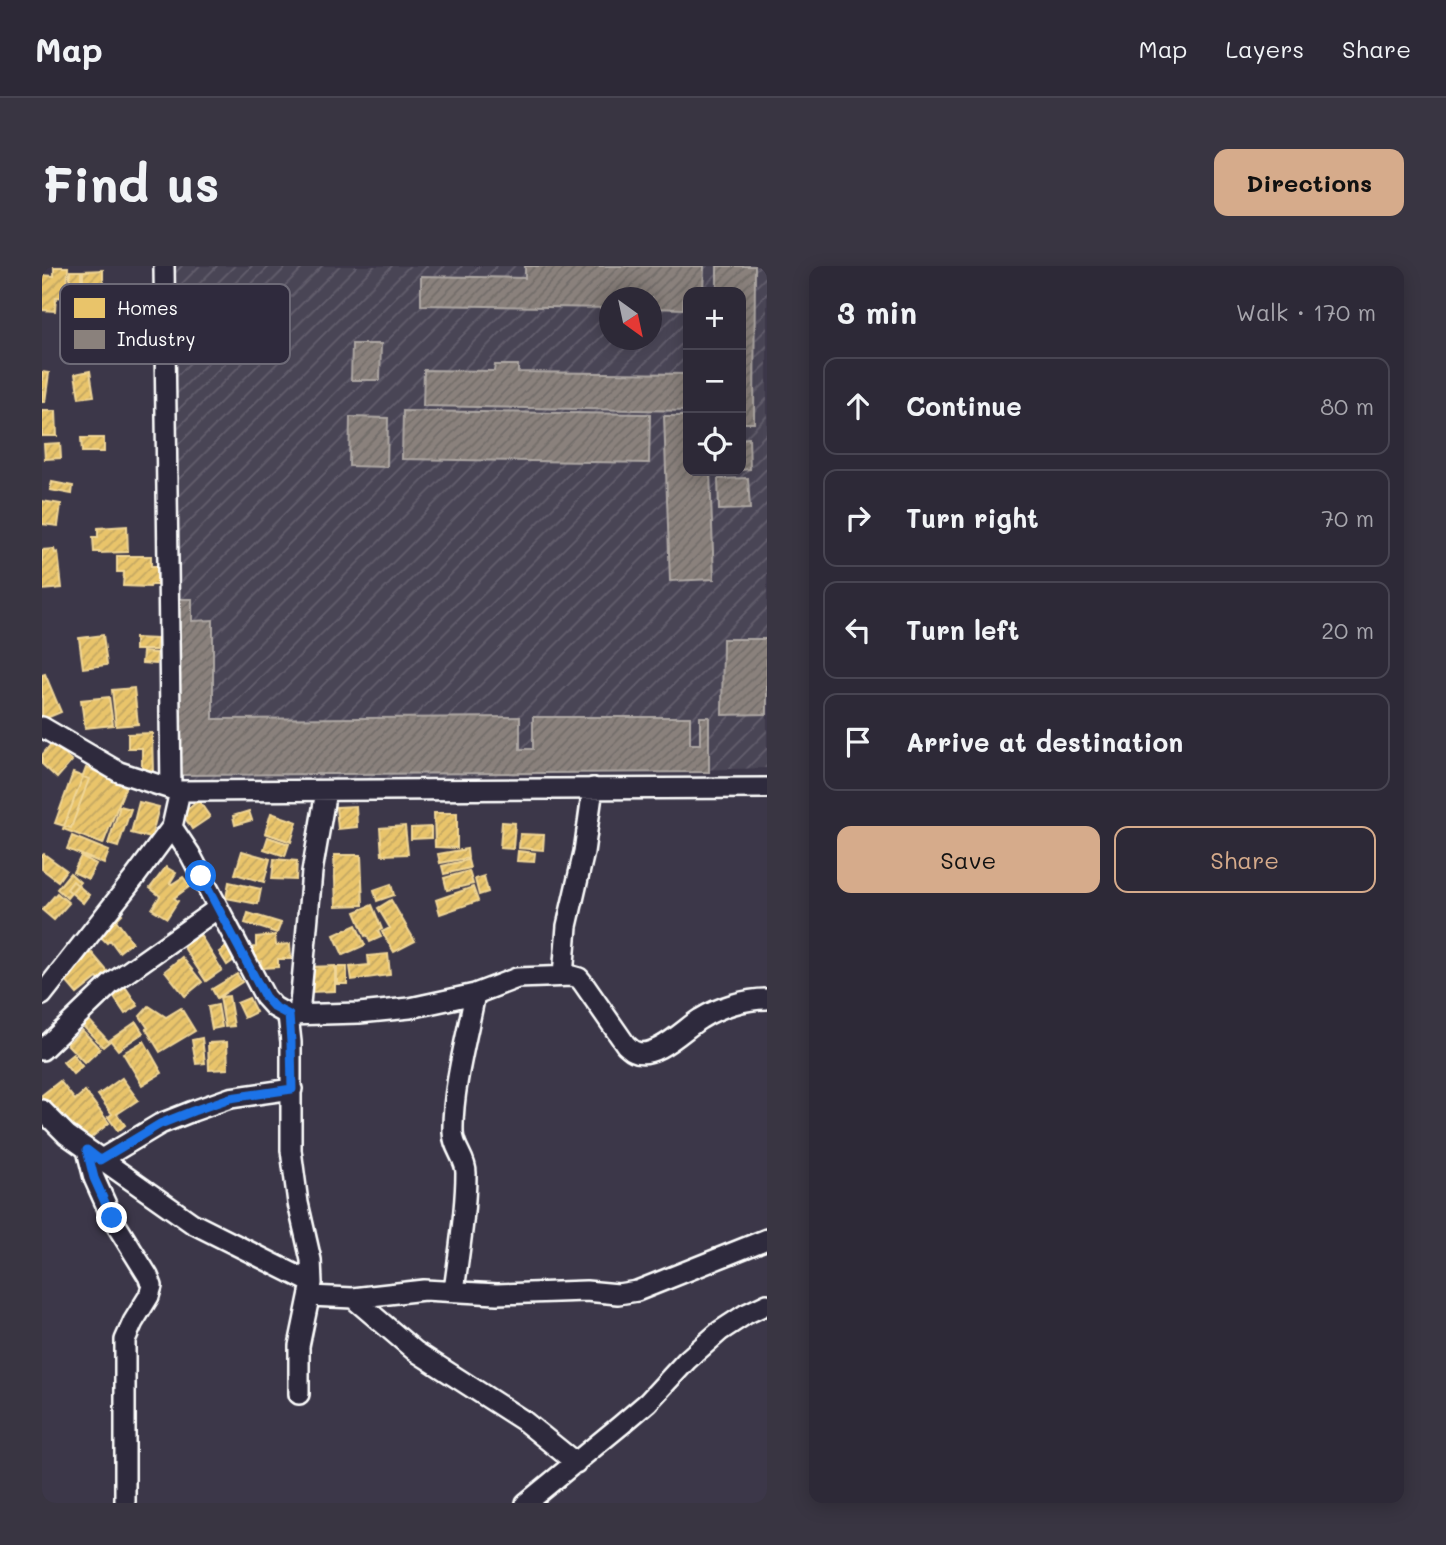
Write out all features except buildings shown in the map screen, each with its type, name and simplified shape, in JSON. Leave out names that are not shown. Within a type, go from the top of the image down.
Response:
[{"type":"street","points":[[164,266],[164,284]]},
{"type":"street","points":[[42,995],[172,827],[175,790],[166,364]]},
{"type":"street","points":[[42,727],[119,772],[175,790],[767,788]]},
{"type":"street","points":[[563,976],[567,926],[584,852],[593,788]]},
{"type":"street","points":[[299,1394],[299,1346],[311,1289],[312,1260],[300,1214],[291,1150],[291,1042],[312,872],[326,791]]},
{"type":"street","points":[[172,827],[190,854],[268,1002],[294,1015],[410,1008],[475,994],[517,978],[563,976],[579,978],[626,1045],[635,1052],[646,1053],[662,1047],[701,1018],[722,1008],[756,999],[767,999]]},
{"type":"street","points":[[42,1050],[112,983],[218,908]]},
{"type":"street","points":[[454,1291],[466,1169],[455,1147],[453,1120],[475,994]]},
{"type":"street","points":[[94,1155],[160,1124],[230,1098],[292,1089]]},
{"type":"street","points":[[42,1110],[66,1135],[192,1223],[311,1289],[353,1298],[411,1291],[497,1294],[586,1291],[618,1294],[646,1287],[767,1239]]},
{"type":"street","points":[[94,1155],[94,1178],[112,1218],[152,1286],[125,1340],[125,1503]]},
{"type":"street","points":[[353,1298],[415,1350],[524,1421],[576,1463]]},
{"type":"street","points":[[526,1503],[648,1402],[687,1360],[720,1331],[767,1304]]},
{"type":"shaded area","points":[[161,266],[767,266],[767,768],[164,785],[162,364],[290,364],[290,284],[161,284]]},
{"type":"route","points":[[112,1218],[94,1178],[87,1150],[100,1160],[160,1124],[193,1111],[230,1098],[292,1089],[289,1015],[268,1002],[201,876]]}]
